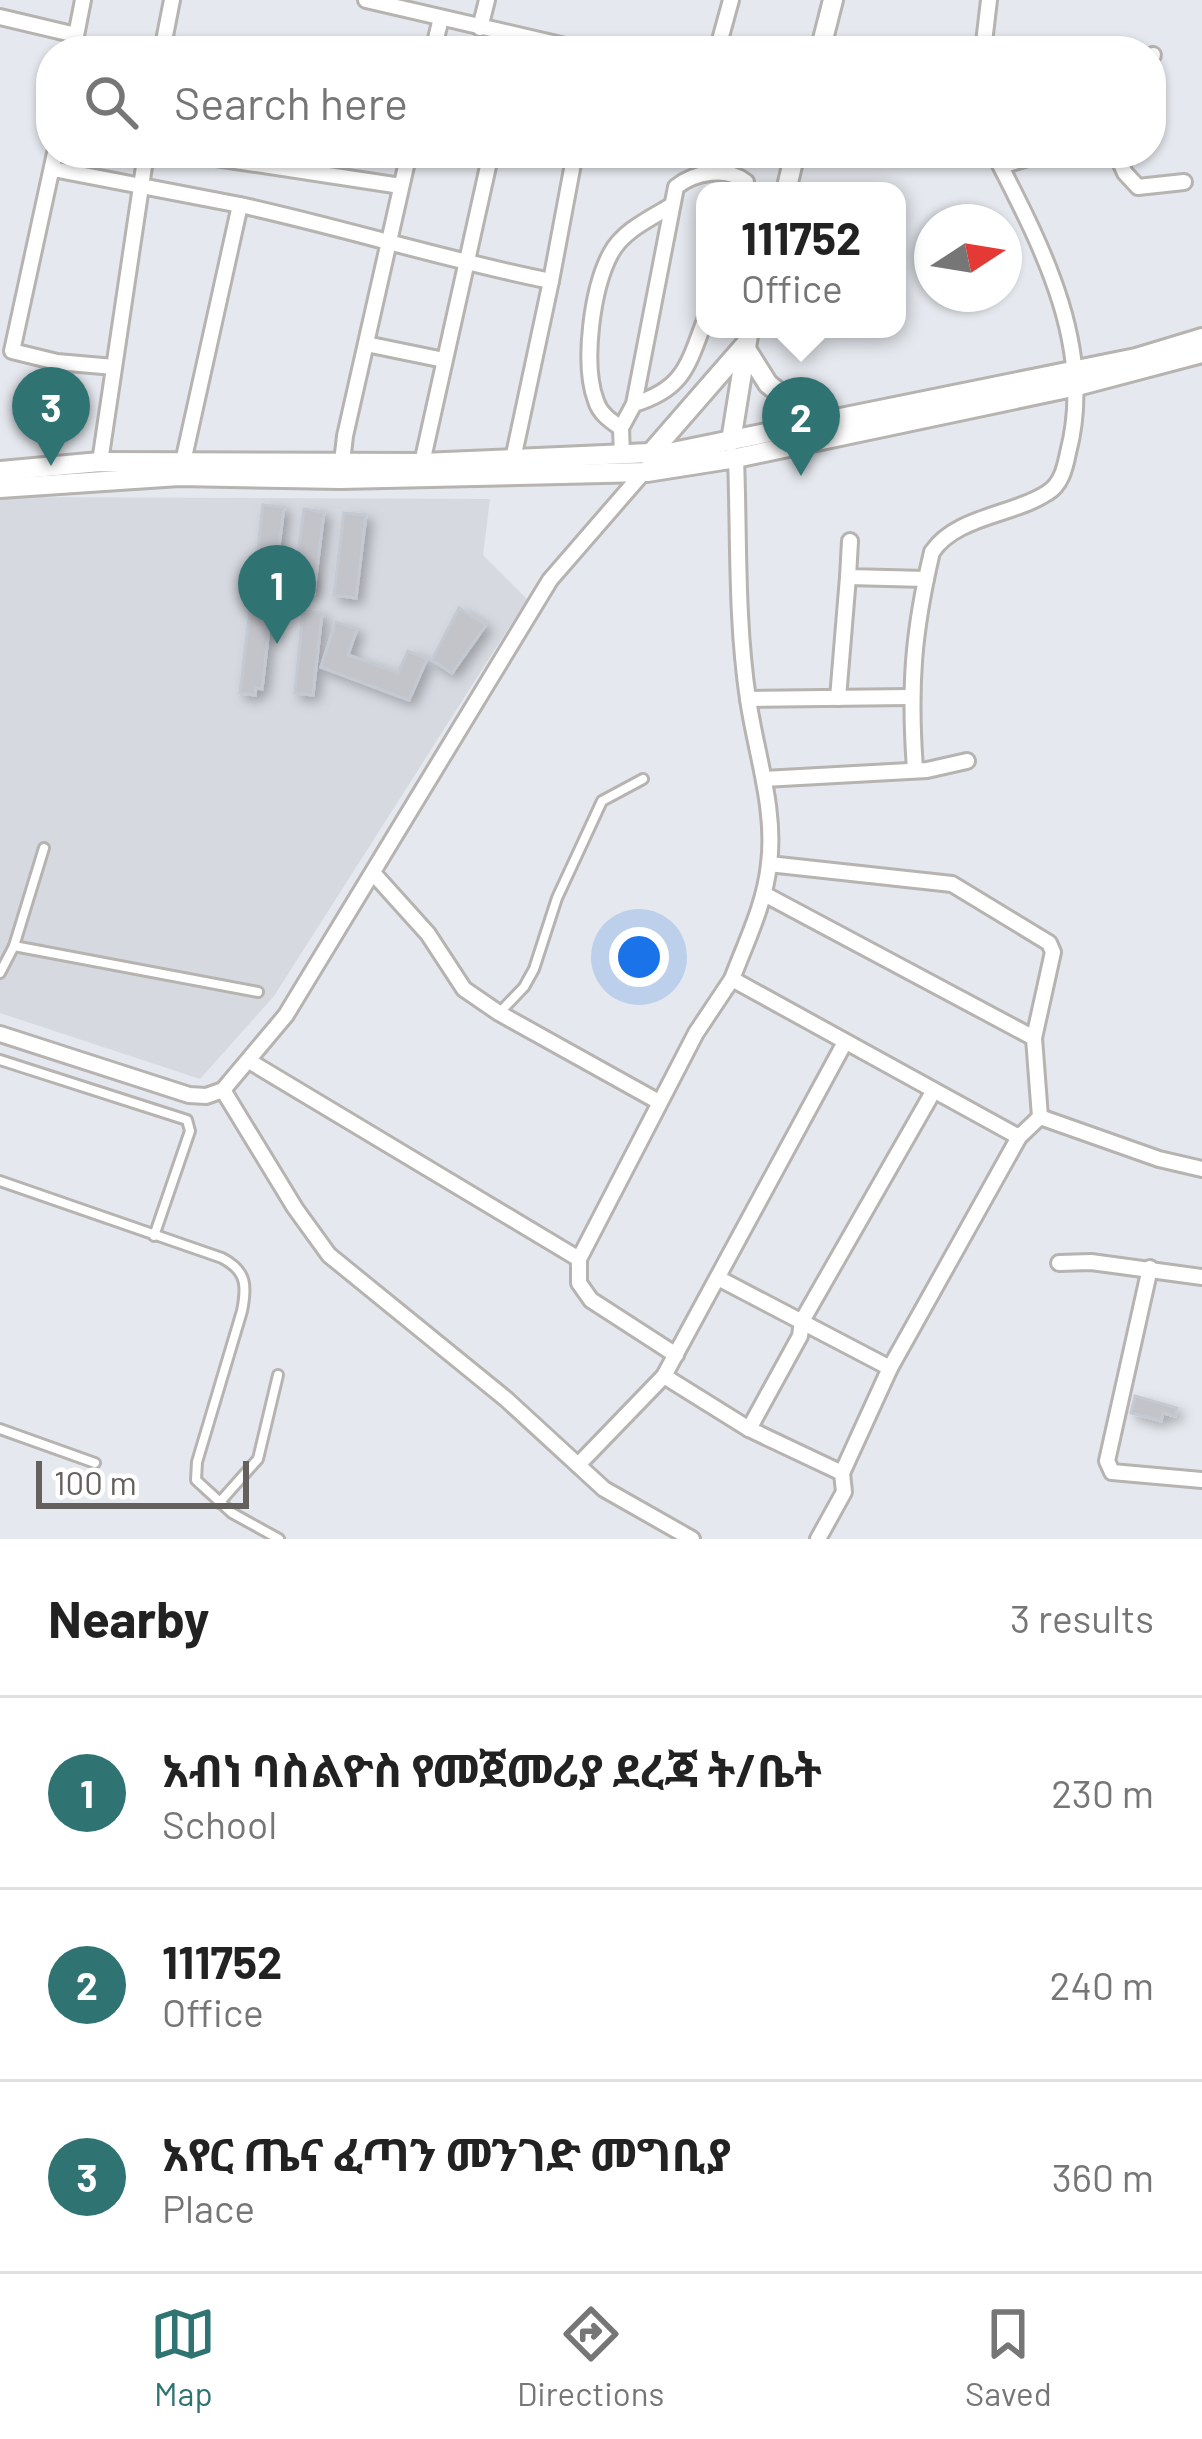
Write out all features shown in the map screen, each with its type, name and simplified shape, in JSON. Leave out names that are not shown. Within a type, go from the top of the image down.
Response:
[{"type":"street","points":[[76,36],[83,0]]},
{"type":"street","points":[[165,36],[172,0]]},
{"type":"street","points":[[366,0],[499,36]]},
{"type":"street","points":[[480,28],[487,0]]},
{"type":"street","points":[[721,36],[731,0]]},
{"type":"street","points":[[824,36],[833,0]]},
{"type":"street","points":[[985,36],[989,0]]},
{"type":"street","points":[[0,16],[56,36]]},
{"type":"street","points":[[437,36],[441,18]]},
{"type":"street","points":[[52,168],[6,350],[57,362],[114,367]]},
{"type":"street","points":[[76,168],[140,188],[240,205],[388,240],[424,254],[551,281]]},
{"type":"street","points":[[100,462],[143,168]]},
{"type":"street","points":[[282,168],[401,186]]},
{"type":"street","points":[[341,470],[405,168]]},
{"type":"street","points":[[422,463],[487,168]]},
{"type":"street","points":[[513,459],[572,168]]},
{"type":"street","points":[[915,770],[910,697],[914,632],[938,543],[984,518],[1047,494],[1057,484],[1074,431],[1075,378],[1063,309],[1042,249],[1002,168]]},
{"type":"street","points":[[1122,168],[1138,187],[1184,182]]},
{"type":"street","points":[[622,456],[621,428],[634,404],[676,187],[698,176],[723,172],[746,182]]},
{"type":"street","points":[[182,462],[240,205]]},
{"type":"street","points":[[621,428],[596,403],[590,375],[595,306],[611,253],[632,230],[669,207]]},
{"type":"street","points":[[634,404],[668,391],[686,371],[698,338]]},
{"type":"street","points":[[747,338],[768,384],[817,423]]},
{"type":"street","points":[[676,1355],[591,1300],[579,1283],[579,1259],[696,1033],[732,979],[764,894],[770,864],[764,779],[748,699],[740,622],[734,449],[747,338]]},
{"type":"street","points":[[0,1034],[189,1096],[223,1090],[286,1015],[562,562],[649,463],[747,338]]},
{"type":"street","points":[[734,449],[817,423],[1075,378],[1202,338]]},
{"type":"street","points":[[366,344],[444,359]]},
{"type":"street","points":[[0,488],[179,476],[649,463],[1202,353]]},
{"type":"street","points":[[0,471],[100,462],[341,470],[622,456],[649,463]]},
{"type":"street","points":[[838,698],[850,541]]},
{"type":"street","points":[[848,577],[926,579]]},
{"type":"street","points":[[748,699],[910,697]]},
{"type":"street","points":[[764,779],[915,770],[967,761]]},
{"type":"street","points":[[770,864],[952,884],[1049,943],[1053,952],[1034,1038],[1040,1117]]},
{"type":"street","points":[[374,874],[428,934],[457,982],[499,1013],[659,1102]]},
{"type":"street","points":[[764,894],[1034,1038]]},
{"type":"street","points":[[732,979],[1019,1137]]},
{"type":"street","points":[[578,1465],[664,1376],[844,1044]]},
{"type":"street","points":[[249,1061],[579,1259]]},
{"type":"street","points":[[223,1090],[329,1255],[506,1400],[604,1489],[692,1539]]},
{"type":"street","points":[[749,1429],[800,1336],[802,1321],[933,1092]]},
{"type":"street","points":[[818,1539],[844,1492],[842,1473],[890,1368],[1019,1137],[1040,1117]]},
{"type":"street","points":[[1040,1117],[1159,1159],[1202,1169]]},
{"type":"street","points":[[1059,1263],[1150,1268],[1202,1277]]},
{"type":"street","points":[[1150,1268],[1107,1461],[1112,1472],[1127,1476],[1202,1480]]},
{"type":"street","points":[[718,1278],[890,1368]]},
{"type":"street","points":[[664,1376],[749,1429],[842,1473]]},
{"type":"lane","points":[[499,1013],[534,969],[556,898],[602,801],[643,779]]},
{"type":"lane","points":[[0,973],[14,946],[44,848]]},
{"type":"lane","points":[[14,946],[258,992]]},
{"type":"lane","points":[[0,1060],[188,1120],[190,1131],[154,1236]]},
{"type":"lane","points":[[0,1181],[222,1258],[243,1274],[247,1289],[242,1311],[196,1472],[199,1486],[219,1503],[279,1539]]},
{"type":"lane","points":[[219,1503],[258,1459],[278,1375]]},
{"type":"lane","points":[[0,1430],[95,1463]]},
{"type":"shaded area","points":[[0,497],[490,499],[483,555],[527,599],[274,996],[200,1079],[0,1013]]},
{"type":"building","points":[[263,505],[284,507],[274,586],[254,584]]},
{"type":"building","points":[[304,509],[324,512],[314,593],[293,591]]},
{"type":"building","points":[[344,513],[366,515],[356,598],[334,595]]},
{"type":"building","points":[[252,594],[267,596],[266,602],[272,603],[262,689],[256,688],[255,695],[240,693]]},
{"type":"building","points":[[459,608],[486,625],[452,673],[432,660]]},
{"type":"building","points":[[303,611],[322,613],[313,695],[295,693]]},
{"type":"building","points":[[336,622],[357,629],[348,655],[398,673],[408,651],[427,659],[409,700],[321,667]]},
{"type":"building","points":[[1135,1396],[1177,1408],[1175,1416],[1163,1413],[1161,1421],[1131,1413]]},
{"type":"place","name":"አየር ጤና ፈጣን መንገድ መግቢያ","points":[[51,466]]},
{"type":"place","name":"111752","points":[[801,476]]},
{"type":"place","name":"አብነ ባስልዮስ የመጀመሪያ ደረጃ ት/ቤት","points":[[277,644]]}]
